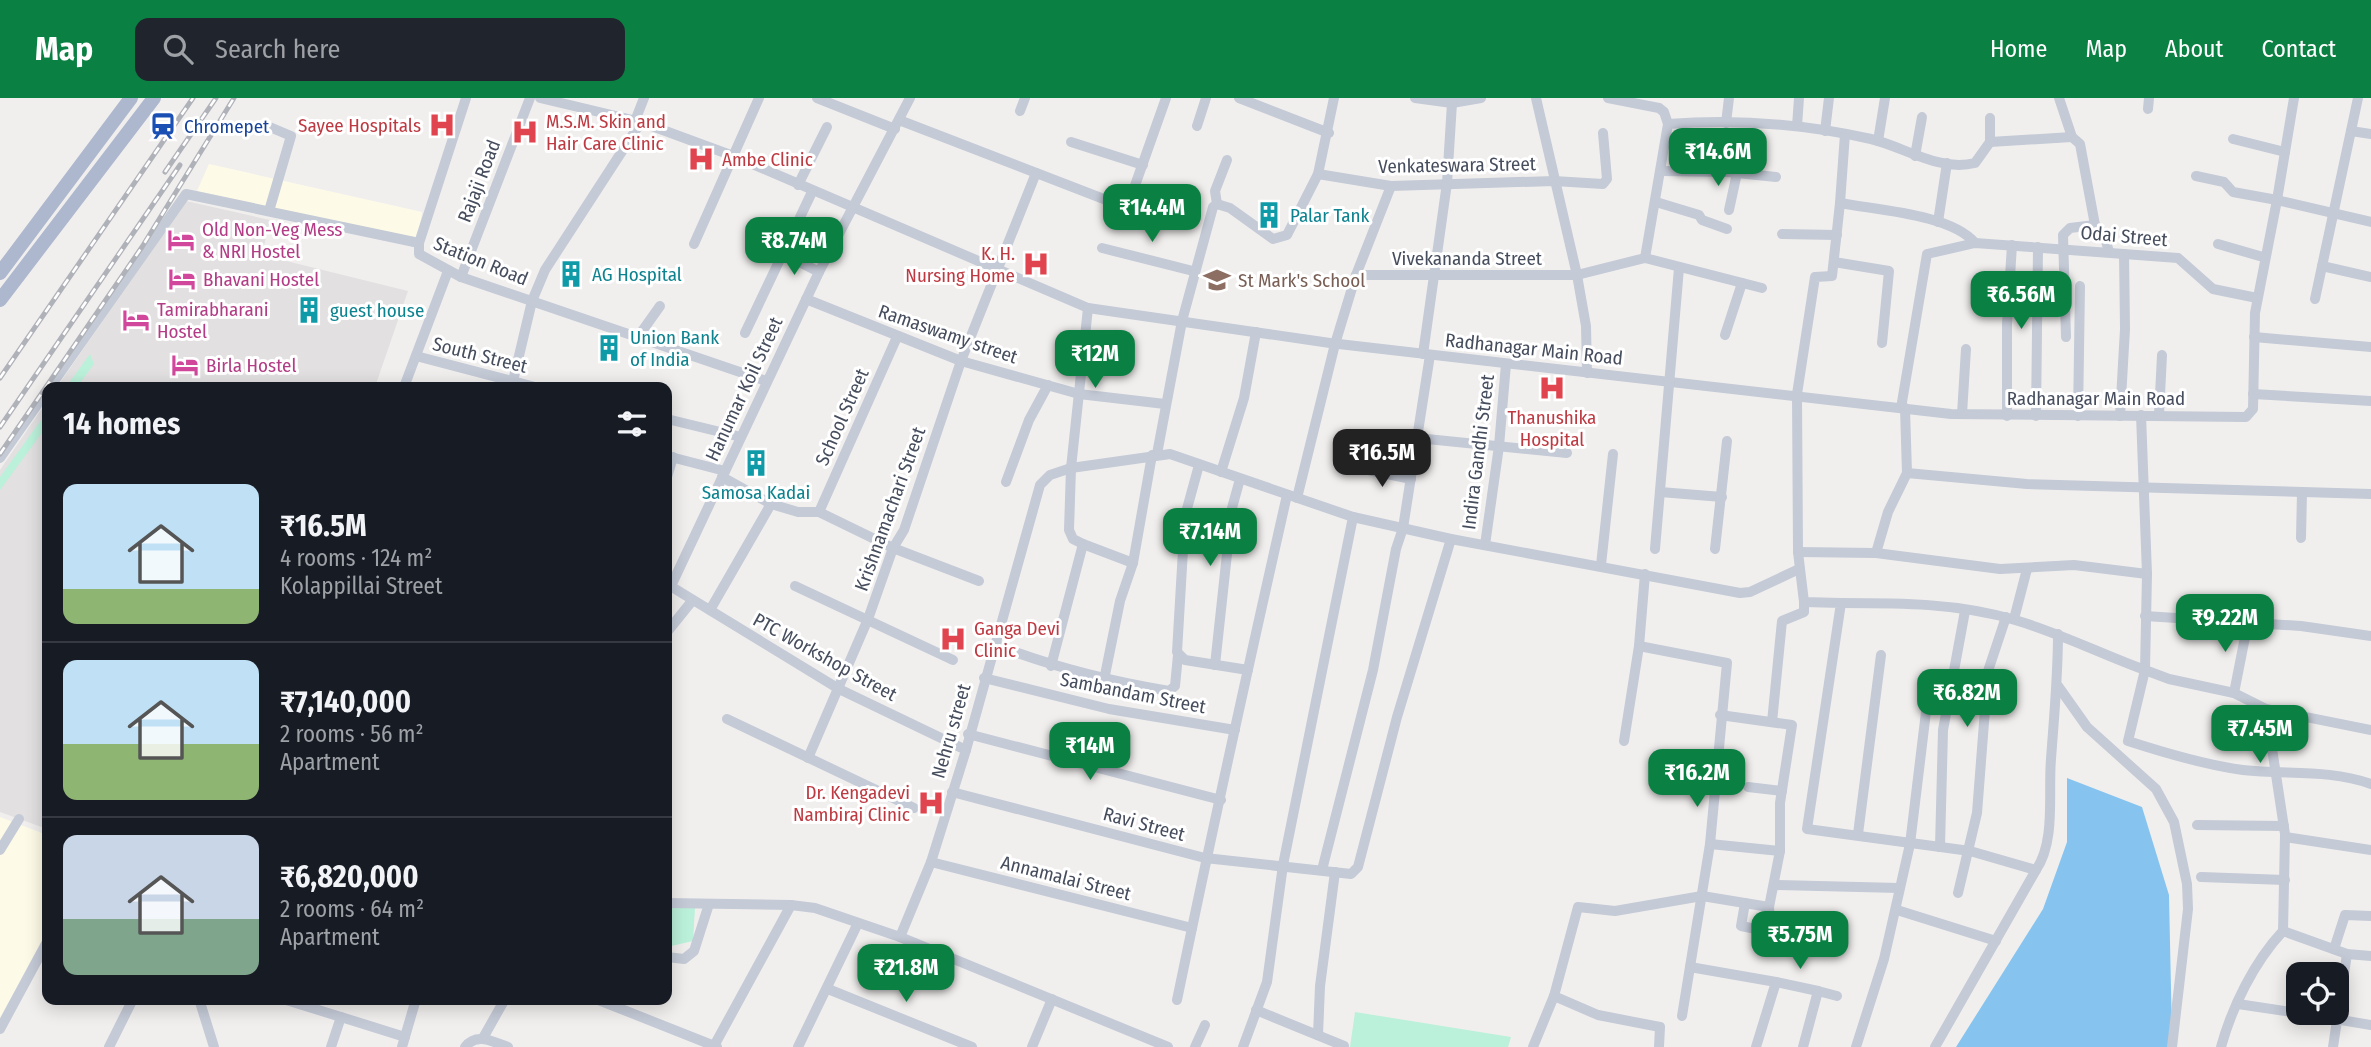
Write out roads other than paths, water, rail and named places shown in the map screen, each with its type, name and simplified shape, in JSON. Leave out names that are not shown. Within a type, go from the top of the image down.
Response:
[{"type":"main road","points":[[0,273],[131,98]]},
{"type":"main road","points":[[0,300],[154,98]]},
{"type":"street","points":[[419,243],[466,98]]},
{"type":"street","name":"Rajaji Road","points":[[461,277],[530,98]]},
{"type":"street","name":"Radhanagar Main Road","points":[[540,98],[638,121],[736,157],[812,192],[1088,308],[1335,344],[1962,414],[2246,416],[2253,409],[2253,394]]},
{"type":"street","points":[[513,381],[532,301],[545,270],[638,121],[644,98]]},
{"type":"street","points":[[694,244],[736,157],[759,98]]},
{"type":"street","points":[[817,98],[1036,173],[1127,208],[1166,98]]},
{"type":"street","name":"Hanumar Koil Street","points":[[672,579],[818,272],[910,98]]},
{"type":"street","points":[[1020,111],[1025,98]]},
{"type":"street","points":[[1196,126],[1206,98]]},
{"type":"street","points":[[1239,98],[1329,133]]},
{"type":"street","points":[[1217,204],[1230,208],[1265,236],[1283,238],[1295,223],[1318,174],[1329,133],[1334,98]]},
{"type":"street","points":[[1415,98],[1451,103],[1481,98]]},
{"type":"street","points":[[1536,98],[1577,275],[1586,326],[1587,373]]},
{"type":"street","points":[[1608,98],[1659,108],[1664,112],[1668,124],[1645,258],[1762,288]]},
{"type":"street","points":[[1726,123],[1729,98]]},
{"type":"street","points":[[1797,126],[1799,98]]},
{"type":"street","points":[[1825,131],[1829,98]]},
{"type":"street","points":[[1878,141],[1885,98]]},
{"type":"street","points":[[2059,98],[2072,137],[2080,144],[2095,225],[2104,234],[2109,252]]},
{"type":"street","points":[[2294,98],[2277,200],[2263,257],[2254,337],[2253,394],[2371,401]]},
{"type":"street","points":[[2315,299],[2358,98]]},
{"type":"street","points":[[1322,870],[1373,670],[1396,549],[1403,528],[1417,438],[1447,183],[1451,103]]},
{"type":"street","points":[[1915,156],[1922,117]]},
{"type":"street","points":[[1668,124],[1797,126],[1878,141],[1915,156],[1947,163],[1975,163],[1990,142],[1990,118]]},
{"type":"street","points":[[265,125],[291,136],[270,211]]},
{"type":"street","points":[[798,185],[827,127]]},
{"type":"street","points":[[2351,131],[2371,134]]},
{"type":"street","name":"Venkateswara Street","points":[[1318,174],[1391,186],[1606,182],[1602,133]]},
{"type":"street","points":[[1772,722],[1782,621],[1804,612],[1798,552],[1797,394],[1815,277],[1832,276],[1845,134]]},
{"type":"street","points":[[1990,142],[2072,137]]},
{"type":"street","points":[[2233,139],[2285,152]]},
{"type":"street","points":[[1072,142],[1143,165]]},
{"type":"street","points":[[1104,680],[1120,601],[1133,563],[1193,271],[1210,216],[1217,204],[1215,191],[1227,160]]},
{"type":"street","points":[[1938,222],[1947,163]]},
{"type":"street","points":[[1661,171],[1776,177]]},
{"type":"street","name":"Krishnamachari Street","points":[[808,758],[868,619],[893,548],[904,530],[961,361],[999,272],[1036,173]]},
{"type":"street","points":[[1729,210],[1737,173]]},
{"type":"street","points":[[2196,177],[2224,182],[2234,192],[2371,222]]},
{"type":"street","points":[[1177,1000],[1205,858],[1221,800],[1248,670],[1292,497],[1356,275],[1391,186]]},
{"type":"street","points":[[746,333],[812,192]]},
{"type":"street","name":"Station Road","points":[[54,382],[186,194],[419,243],[419,254],[424,260],[461,277],[766,381]]},
{"type":"street","points":[[1656,202],[1699,215],[1702,220],[1727,229]]},
{"type":"street","points":[[1840,203],[1938,222],[1962,231],[1975,243]]},
{"type":"street","points":[[2066,337],[2063,235],[2067,229],[2095,225]]},
{"type":"street","points":[[1782,234],[1837,236]]},
{"type":"street","points":[[1876,553],[1888,513],[1906,473],[1903,408],[1927,254],[1975,243]]},
{"type":"street","name":"Odai Street","points":[[1975,243],[2178,258],[2213,289],[2258,298]]},
{"type":"street","points":[[2218,244],[2263,257]]},
{"type":"street","points":[[2007,416],[2007,324],[2012,245]]},
{"type":"street","points":[[2036,416],[2038,247]]},
{"type":"street","points":[[1102,248],[1193,271]]},
{"type":"street","points":[[785,254],[818,272]]},
{"type":"street","points":[[2120,416],[2125,329],[2124,254]]},
{"type":"street","name":"Vivekananda Street","points":[[1356,275],[1577,275],[1645,258]]},
{"type":"street","points":[[1834,262],[1889,271],[1882,343]]},
{"type":"street","points":[[2322,266],[2371,277]]},
{"type":"street","points":[[1655,550],[1667,382],[1679,268]]},
{"type":"street","points":[[406,382],[448,271]]},
{"type":"street","points":[[1725,335],[1742,283]]},
{"type":"street","points":[[2078,416],[2080,286]]},
{"type":"street","name":"Ramaswamy street","points":[[806,299],[961,361],[1079,394],[1165,404]]},
{"type":"street","points":[[638,337],[660,306]]},
{"type":"street","points":[[1088,308],[1070,468],[1069,530],[1073,539],[1133,563]]},
{"type":"street","points":[[1221,472],[1244,398],[1256,332]]},
{"type":"street","name":"School Street","points":[[819,512],[897,337]]},
{"type":"street","points":[[2254,337],[2371,347]]},
{"type":"street","points":[[1962,414],[1966,349]]},
{"type":"street","points":[[2159,415],[2162,355]]},
{"type":"street","name":"South Street","points":[[416,356],[517,382]]},
{"type":"street","name":"Indira Gandhi Street","points":[[1485,545],[1499,446],[1506,364]]},
{"type":"street","points":[[1006,482],[1029,420],[1048,385]]},
{"type":"street","points":[[0,458],[42,398]]},
{"type":"street","points":[[2128,741],[2145,670],[2147,574],[2141,415]]},
{"type":"street","points":[[672,420],[741,437]]},
{"type":"street","points":[[1417,438],[1567,453]]},
{"type":"street","points":[[1715,549],[1727,441]]},
{"type":"street","points":[[1601,565],[1614,454]]},
{"type":"street","points":[[1070,468],[1154,455],[1174,455],[1353,517],[1451,539],[1740,593],[1750,592],[1799,569]]},
{"type":"street","points":[[672,457],[723,474],[771,504],[798,512],[819,512],[893,548],[979,581]]},
{"type":"street","points":[[996,645],[1051,666],[1104,680],[1169,691],[1175,686],[1185,516],[1199,465]]},
{"type":"street","name":"Nehru street","points":[[900,937],[931,862],[966,750],[968,734],[996,645],[1040,485],[1050,475],[1070,468]]},
{"type":"street","points":[[1359,468],[1411,479]]},
{"type":"street","points":[[1906,473],[2027,484],[2371,494]]},
{"type":"street","points":[[1215,665],[1232,508],[1240,479]]},
{"type":"street","points":[[1660,492],[1722,497]]},
{"type":"street","points":[[2301,538],[2302,492]]},
{"type":"street","points":[[710,610],[771,504]]},
{"type":"street","points":[[1243,1047],[1267,982],[1283,865],[1353,517]]},
{"type":"street","points":[[1318,1035],[1320,986],[1335,872],[1351,874],[1358,867],[1397,717],[1451,539]]},
{"type":"street","points":[[1051,666],[1083,544]]},
{"type":"street","points":[[1798,552],[1876,553],[2000,569],[2074,565],[2147,574]]},
{"type":"street","points":[[1958,893],[1977,813],[1988,671],[2027,569]]},
{"type":"street","points":[[1624,741],[1639,646],[1645,574]]},
{"type":"street","points":[[795,586],[953,660]]},
{"type":"street","name":"PTC Workshop Street","points":[[672,587],[839,689],[966,750]]},
{"type":"street","points":[[672,626],[692,600]]},
{"type":"street","points":[[1804,603],[1918,603],[2010,618],[2058,634],[2169,680],[2234,693],[2266,709],[2371,730]]},
{"type":"street","points":[[1841,603],[1807,829],[1970,851],[2036,870]]},
{"type":"street","points":[[1940,847],[1943,730],[1965,611]]},
{"type":"street","points":[[2145,616],[2248,622],[2371,636]]},
{"type":"street","points":[[2234,693],[2248,622]]},
{"type":"street","points":[[1935,1047],[2043,861],[2048,831],[2058,686],[2058,634]]},
{"type":"street","points":[[1639,646],[1727,663],[1720,715],[1710,844],[1682,1016]]},
{"type":"street","points":[[1178,655],[1185,660],[1248,670]]},
{"type":"street","points":[[1858,834],[1881,655]]},
{"type":"street","name":"Sambandam Street","points":[[984,678],[1109,709],[1235,730]]},
{"type":"street","points":[[1856,1047],[1897,910],[1899,888],[1910,844],[1930,679]]},
{"type":"street","points":[[2058,686],[2087,727],[2156,789],[2174,822],[2187,884],[2184,961],[2172,1047]]},
{"type":"street","points":[[2221,1047],[2228,1020],[2272,943],[2283,932],[2285,831],[2266,709]]},
{"type":"street","points":[[1720,715],[1789,724],[1792,727],[1782,791],[1780,851],[1769,906],[1770,922],[1776,933]]},
{"type":"street","points":[[727,719],[914,808]]},
{"type":"street","points":[[968,734],[1221,800]]},
{"type":"street","points":[[2110,749],[2128,741],[2217,765],[2302,771],[2371,784]]},
{"type":"street","points":[[1748,787],[1782,791]]},
{"type":"street","name":"Ravi Street","points":[[952,792],[1205,858],[1335,872]]},
{"type":"street","points":[[0,850],[19,819]]},
{"type":"street","points":[[2197,825],[2285,831],[2371,850]]},
{"type":"street","points":[[1710,844],[1780,851]]},
{"type":"street","name":"Annamalai Street","points":[[931,862],[1192,928]]},
{"type":"street","points":[[2201,877],[2285,880]]},
{"type":"street","points":[[1774,885],[1899,888]]},
{"type":"street","points":[[1534,1047],[1572,939],[1575,911],[1578,907],[1615,911],[1702,897],[1769,906]]},
{"type":"street","points":[[672,903],[791,905],[815,908],[900,937],[1168,1047]]},
{"type":"street","points":[[1745,903],[1741,926],[1776,933],[1837,936]]},
{"type":"street","points":[[672,958],[684,959],[694,951],[709,904]]},
{"type":"street","points":[[611,1005],[715,1046],[791,905]]},
{"type":"street","points":[[1897,910],[1996,941]]},
{"type":"street","points":[[2334,949],[2345,915],[2371,916]]},
{"type":"street","points":[[798,1047],[858,923]]},
{"type":"street","points":[[2283,932],[2347,954],[2371,956]]},
{"type":"street","points":[[0,1029],[42,951]]},
{"type":"street","points":[[2346,962],[2347,954]]},
{"type":"street","points":[[1690,967],[1837,996]]},
{"type":"street","points":[[1756,1047],[1776,982]]},
{"type":"street","points":[[828,989],[972,1047]]},
{"type":"street","points":[[1804,1047],[1818,991]]},
{"type":"street","points":[[1554,996],[1598,1015],[1660,1027],[1659,1047]]},
{"type":"street","points":[[1032,1047],[1052,999]]},
{"type":"street","points":[[2238,1004],[2286,1011]]},
{"type":"street","points":[[109,1047],[130,1005]]},
{"type":"street","points":[[201,1005],[214,1047]]},
{"type":"street","points":[[302,1005],[403,1042],[414,1005]]},
{"type":"street","points":[[483,1038],[502,1005]]},
{"type":"street","points":[[1256,1010],[1344,1046]]},
{"type":"street","points":[[331,1047],[341,1017]]},
{"type":"street","points":[[2349,1021],[2371,1025]]},
{"type":"street","points":[[1195,1047],[1205,1025]]},
{"type":"street","points":[[2333,1047],[2336,1025]]},
{"type":"street","points":[[465,1047],[473,1039],[483,1038],[508,1047]]},
{"type":"water","points":[[2067,778],[2142,807],[2169,895],[2172,1035],[2169,1047],[1956,1047],[2043,909],[2067,842]]},
{"type":"railway","points":[[0,378],[193,98]]},
{"type":"railway","points":[[165,172],[216,98]]},
{"type":"railway","points":[[49,382],[142,247],[234,98]]},
{"type":"railway","points":[[0,427],[180,165]]},
{"type":"railway","points":[[0,454],[42,393]]},
{"type":"place","name":"Sayee Hospitals","points":[[442,125]]},
{"type":"place","name":"Chromepet","points":[[163,126]]},
{"type":"place","name":"M.S.M. Skin and Hair Care Clinic","points":[[525,132]]},
{"type":"place","name":"Ambe Clinic","points":[[701,159]]},
{"type":"place","name":"Palar Tank","points":[[1269,215]]},
{"type":"place","name":"Old Non-Veg Mess & NRI Hostel","points":[[181,240]]},
{"type":"place","name":"K. H. Nursing Home","points":[[1036,264]]},
{"type":"place","name":"AG Hospital","points":[[571,274]]},
{"type":"place","name":"Bhavani Hostel","points":[[182,279]]},
{"type":"place","name":"St Mark's School","points":[[1217,280]]},
{"type":"place","name":"guest house","points":[[309,310]]},
{"type":"place","name":"Tamirabharani Hostel","points":[[136,320]]},
{"type":"place","name":"Union Bank of India","points":[[609,348]]},
{"type":"place","name":"Birla Hostel","points":[[185,365]]},
{"type":"place","name":"Thanushika Hospital","points":[[1552,388]]},
{"type":"place","name":"Samosa Kadai","points":[[756,463]]},
{"type":"place","name":"Ganga Devi Clinic","points":[[953,639]]},
{"type":"place","name":"Dr. Kengadevi Nambiraj Clinic","points":[[931,803]]}]
